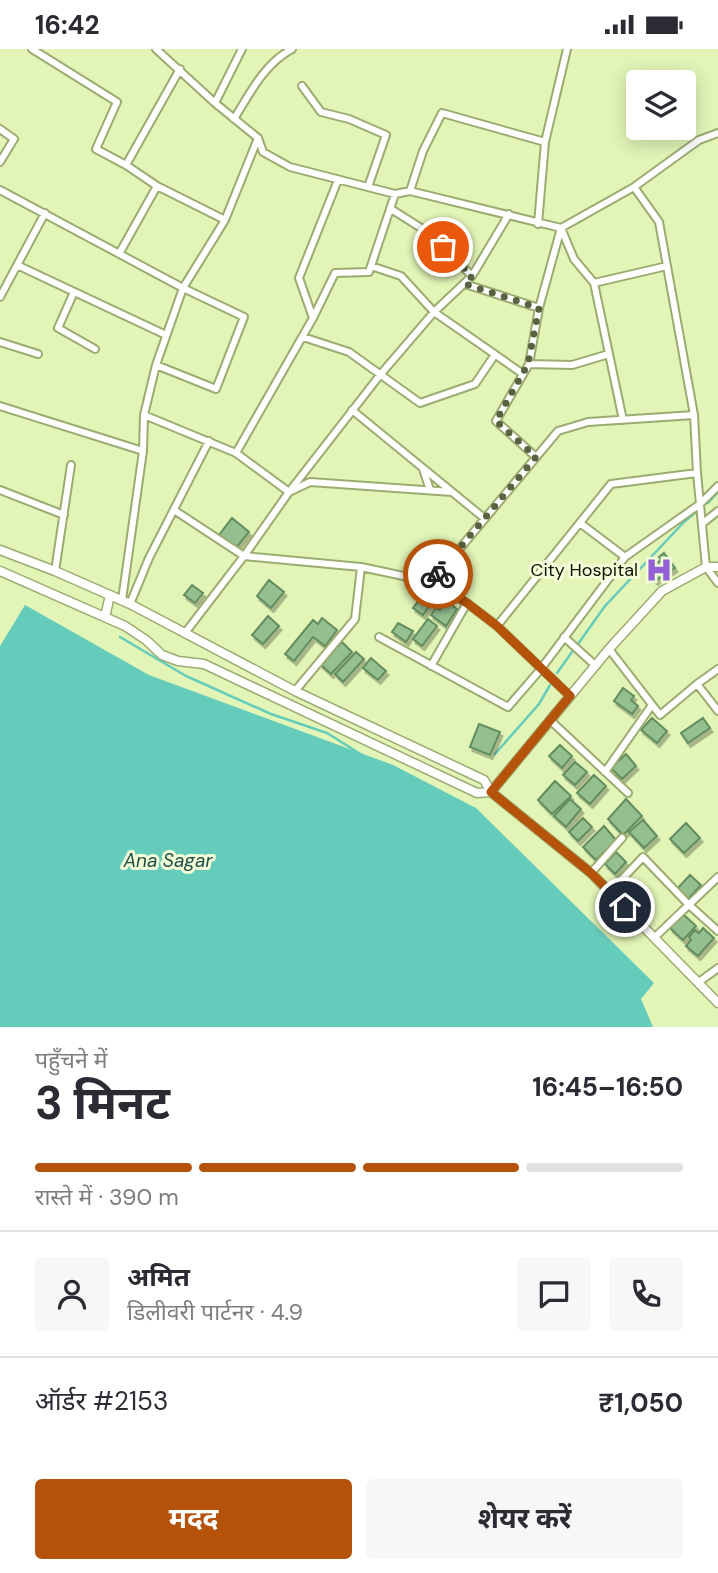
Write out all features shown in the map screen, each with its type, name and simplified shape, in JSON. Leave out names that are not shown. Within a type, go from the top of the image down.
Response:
[{"type":"street","points":[[32,49],[117,101],[96,149],[127,165],[157,186],[225,221]]},
{"type":"street","points":[[156,49],[258,138],[263,152]]},
{"type":"street","points":[[215,103],[242,49]]},
{"type":"street","points":[[234,119],[257,81],[279,55],[292,49]]},
{"type":"street","points":[[538,224],[545,142],[567,49]]},
{"type":"street","points":[[127,165],[180,69]]},
{"type":"street","points":[[302,86],[321,112],[386,135],[368,187]]},
{"type":"street","points":[[411,191],[423,151],[442,113],[545,142]]},
{"type":"street","points":[[0,129],[14,139],[0,162]]},
{"type":"street","points":[[252,152],[263,152],[290,167],[338,180],[395,194],[411,191],[561,228],[634,187],[699,140],[718,133]]},
{"type":"street","points":[[126,602],[143,451],[144,415],[156,365],[183,288],[225,221],[258,138]]},
{"type":"street","points":[[313,319],[299,278],[338,180]]},
{"type":"street","points":[[119,254],[157,186]]},
{"type":"street","points":[[634,187],[659,222],[694,415],[706,567],[718,583]]},
{"type":"street","points":[[0,190],[183,288],[244,317],[216,389],[156,365]]},
{"type":"street","points":[[236,453],[313,319],[335,273],[369,272],[395,194]]},
{"type":"street","points":[[391,209],[429,233],[472,276]]},
{"type":"street","points":[[0,297],[45,213]]},
{"type":"street","points":[[185,633],[380,375],[435,312],[472,276],[509,214]]},
{"type":"street","points":[[561,228],[574,259],[594,283],[623,419]]},
{"type":"street","points":[[536,457],[496,421],[528,364],[539,308],[561,228]]},
{"type":"street","points":[[17,265],[166,335]]},
{"type":"street","points":[[594,283],[667,266]]},
{"type":"street","points":[[371,267],[401,276],[435,312],[523,374]]},
{"type":"street","points":[[465,284],[539,308]]},
{"type":"street","points":[[74,292],[58,328],[94,349]]},
{"type":"street","points":[[303,337],[349,352],[420,403],[475,384],[494,356]]},
{"type":"street","points":[[0,342],[38,354]]},
{"type":"street","points":[[528,364],[572,365],[609,354]]},
{"type":"street","points":[[0,406],[143,451]]},
{"type":"street","points":[[352,410],[484,517]]},
{"type":"street","points":[[144,415],[236,453],[289,492]]},
{"type":"street","points":[[432,582],[558,431],[588,422],[694,415]]},
{"type":"street","points":[[126,602],[209,441]]},
{"type":"street","points":[[55,571],[71,465]]},
{"type":"street","points":[[423,468],[430,490]]},
{"type":"street","points":[[497,626],[611,484],[697,473]]},
{"type":"street","points":[[289,492],[310,482],[452,492]]},
{"type":"street","points":[[379,638],[508,707],[540,670],[625,557],[700,503],[718,486]]},
{"type":"street","points":[[0,490],[64,515]]},
{"type":"street","points":[[174,510],[244,556],[361,567],[432,582],[467,603],[497,626],[570,696]]},
{"type":"street","points":[[703,523],[718,511]]},
{"type":"street","points":[[580,523],[625,557]]},
{"type":"street","points":[[0,550],[126,602],[295,691],[484,780],[491,792],[591,873],[718,1003]]},
{"type":"street","points":[[295,691],[355,619],[361,567]]},
{"type":"street","points":[[0,571],[105,617],[146,640],[162,655],[178,661],[204,664],[477,793],[491,792],[609,649],[662,591],[706,567],[718,567]]},
{"type":"street","points":[[105,617],[110,595]]},
{"type":"street","points":[[431,666],[467,603]]},
{"type":"street","points":[[564,637],[596,666]]},
{"type":"street","points":[[609,649],[660,715]]},
{"type":"street","points":[[645,714],[660,715],[718,669]]},
{"type":"street","points":[[698,684],[718,711]]},
{"type":"street","points":[[605,772],[652,705]]},
{"type":"street","points":[[551,720],[628,793]]},
{"type":"street","points":[[462,786],[470,773]]},
{"type":"street","points":[[591,873],[622,838]]},
{"type":"street","points":[[610,892],[643,857],[718,931]]},
{"type":"street","points":[[655,937],[718,877]]},
{"type":"street","points":[[699,982],[718,968]]},
{"type":"water","name":"Ana Sagar","points":[[25,605],[149,675],[393,765],[476,808],[654,983],[641,999],[653,1027],[0,1027],[0,646]]},
{"type":"building","points":[[232,518],[249,532],[236,548],[219,535]]},
{"type":"building","points":[[664,553],[675,568],[655,581],[647,570],[661,560],[659,557]]},
{"type":"building","points":[[269,580],[284,592],[271,608],[257,596]]},
{"type":"building","points":[[192,585],[203,593],[195,603],[184,595]]},
{"type":"building","points":[[425,592],[434,599],[423,615],[413,608]]},
{"type":"building","points":[[446,601],[457,609],[446,626],[431,615],[436,608],[440,610]]},
{"type":"building","points":[[268,616],[279,626],[263,644],[252,635]]},
{"type":"building","points":[[322,618],[337,630],[325,646],[313,637],[294,661],[285,654],[313,620],[318,624]]},
{"type":"building","points":[[428,619],[437,626],[422,646],[413,639]]},
{"type":"building","points":[[398,623],[413,631],[406,642],[392,632]]},
{"type":"building","points":[[342,642],[352,652],[331,674],[320,664]]},
{"type":"building","points":[[356,652],[364,659],[343,682],[335,674]]},
{"type":"building","points":[[371,658],[386,671],[378,680],[363,668]]},
{"type":"building","points":[[623,688],[634,696],[631,700],[638,706],[632,714],[614,701]]},
{"type":"building","points":[[652,718],[667,731],[657,743],[641,730]]},
{"type":"building","points":[[703,718],[710,728],[688,743],[681,733]]},
{"type":"building","points":[[479,724],[500,732],[490,755],[470,747]]},
{"type":"building","points":[[560,745],[572,756],[562,768],[549,756]]},
{"type":"building","points":[[626,754],[636,766],[622,779],[611,768]]},
{"type":"building","points":[[575,762],[587,772],[575,785],[563,775]]},
{"type":"building","points":[[594,775],[606,786],[590,804],[577,793]]},
{"type":"building","points":[[555,781],[571,796],[552,814],[538,800]]},
{"type":"building","points":[[570,799],[581,809],[566,827],[554,816]]},
{"type":"building","points":[[626,799],[642,816],[623,835],[608,819]]},
{"type":"building","points":[[583,818],[592,827],[578,841],[569,832]]},
{"type":"building","points":[[643,820],[657,836],[644,848],[629,832]]},
{"type":"building","points":[[686,823],[700,838],[684,853],[670,839]]},
{"type":"building","points":[[604,826],[616,840],[596,860],[583,847]]},
{"type":"building","points":[[616,852],[626,862],[615,874],[605,864]]},
{"type":"building","points":[[690,875],[701,885],[688,899],[677,889]]},
{"type":"building","points":[[683,914],[696,926],[683,940],[670,928]]},
{"type":"building","points":[[703,928],[714,938],[698,956],[686,946],[695,930],[699,933]]},
{"type":"waterway","points":[[708,503],[718,492]]},
{"type":"waterway","points":[[578,644],[605,606],[697,511]]},
{"type":"waterway","points":[[120,637],[186,676],[271,714],[327,733],[362,755]]},
{"type":"waterway","points":[[557,673],[572,652]]},
{"type":"waterway","points":[[495,754],[539,704],[550,685]]},
{"type":"way so far","points":[[438,574],[536,457],[496,421],[528,364],[539,308],[465,284],[472,276],[443,247]]},
{"type":"place","name":"City Hospital","points":[[659,570]]},
{"type":"route","points":[[438,574],[432,582],[467,603],[497,626],[570,696],[491,792],[591,873],[625,907]]}]
